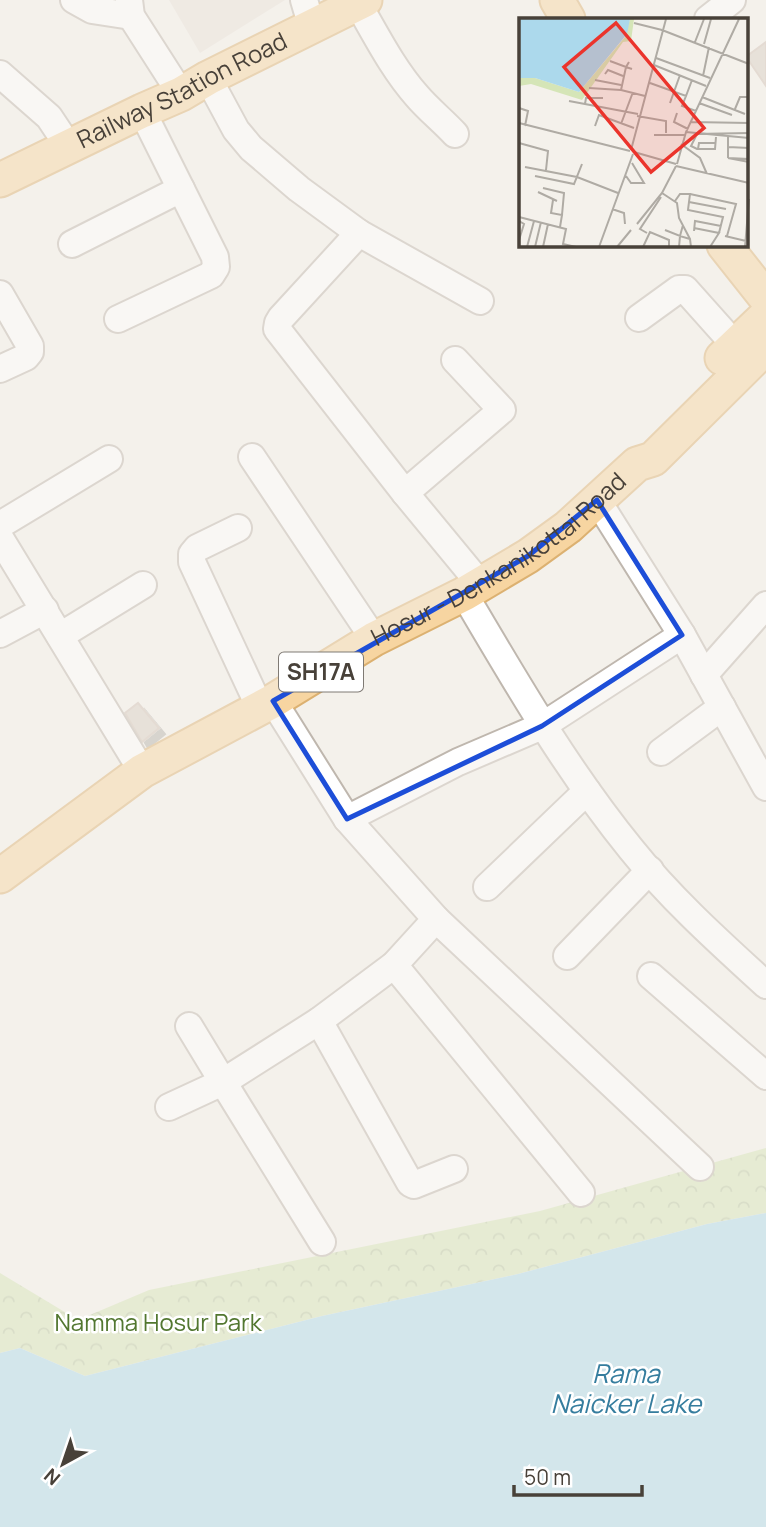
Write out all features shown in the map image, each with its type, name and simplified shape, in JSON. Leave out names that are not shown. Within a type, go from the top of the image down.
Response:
[{"type":"main road","points":[[557,0],[568,18]]},
{"type":"main road","points":[[580,0],[590,18]]},
{"type":"main road","name":"Railway Station Road","points":[[0,180],[195,86],[308,13],[361,2]]},
{"type":"main road","points":[[748,237],[766,262]]},
{"type":"main road","points":[[726,247],[766,298]]},
{"type":"main road","name":"Hosur - Denkanikottai Road","points":[[0,876],[142,771],[267,704],[374,639],[472,590],[551,541],[638,464],[653,459],[750,346],[766,315],[766,306]]},
{"type":"street","points":[[74,0],[92,10],[130,8],[250,148],[299,189],[359,233],[480,301]]},
{"type":"street","points":[[709,18],[732,0]]},
{"type":"street","points":[[361,2],[387,54],[405,81],[456,134]]},
{"type":"street","points":[[0,74],[49,117],[69,147]]},
{"type":"street","points":[[118,319],[211,275],[216,267],[215,257],[142,111]]},
{"type":"street","points":[[72,244],[181,190]]},
{"type":"street","points":[[359,233],[281,318],[277,329],[405,493],[472,590],[542,726],[587,791],[632,851],[697,921],[766,985]]},
{"type":"street","points":[[639,318],[679,289],[685,289],[750,346]]},
{"type":"street","points":[[0,295],[30,346],[26,357],[0,369]]},
{"type":"street","points":[[405,493],[508,404],[455,360]]},
{"type":"street","points":[[252,457],[374,639]]},
{"type":"street","points":[[0,525],[109,458]]},
{"type":"street","points":[[597,500],[682,635],[766,787]]},
{"type":"street","points":[[238,528],[197,548],[192,554],[192,562],[267,704],[347,819],[436,919],[700,1167]]},
{"type":"street","points":[[0,538],[142,771]]},
{"type":"street","points":[[60,636],[143,584]]},
{"type":"street","points":[[704,674],[766,605]]},
{"type":"street","points":[[0,634],[45,610]]},
{"type":"street","points":[[347,819],[458,762],[542,726],[682,635]]},
{"type":"street","points":[[661,752],[722,707]]},
{"type":"street","points":[[487,887],[587,791]]},
{"type":"street","points":[[567,956],[650,870]]},
{"type":"street","points":[[169,1107],[223,1082],[319,1021],[394,965],[436,919]]},
{"type":"street","points":[[394,965],[581,1194]]},
{"type":"street","points":[[651,976],[766,1076]]},
{"type":"street","points":[[319,1021],[410,1183],[414,1185],[454,1169]]},
{"type":"street","points":[[189,1026],[322,1242]]},
{"type":"highlighted area","points":[[597,500],[682,635],[542,726],[347,819],[273,701],[528,556]]},
{"type":"shaded area","points":[[169,0],[285,0],[200,53]]},
{"type":"green space","name":"Namma Hosur Park","points":[[766,1148],[766,1213],[707,1224],[518,1274],[322,1316],[85,1376],[20,1348],[0,1353],[0,1273],[78,1320],[149,1290],[540,1211]]},
{"type":"water","name":"Rama Naicker Lake","points":[[766,1213],[766,1527],[0,1527],[0,1353],[20,1348],[85,1376],[322,1316],[518,1274],[707,1224]]},
{"type":"building","points":[[766,42],[766,86],[748,59],[748,55]]},
{"type":"building","points":[[138,703],[159,728],[142,742],[125,713]]}]
